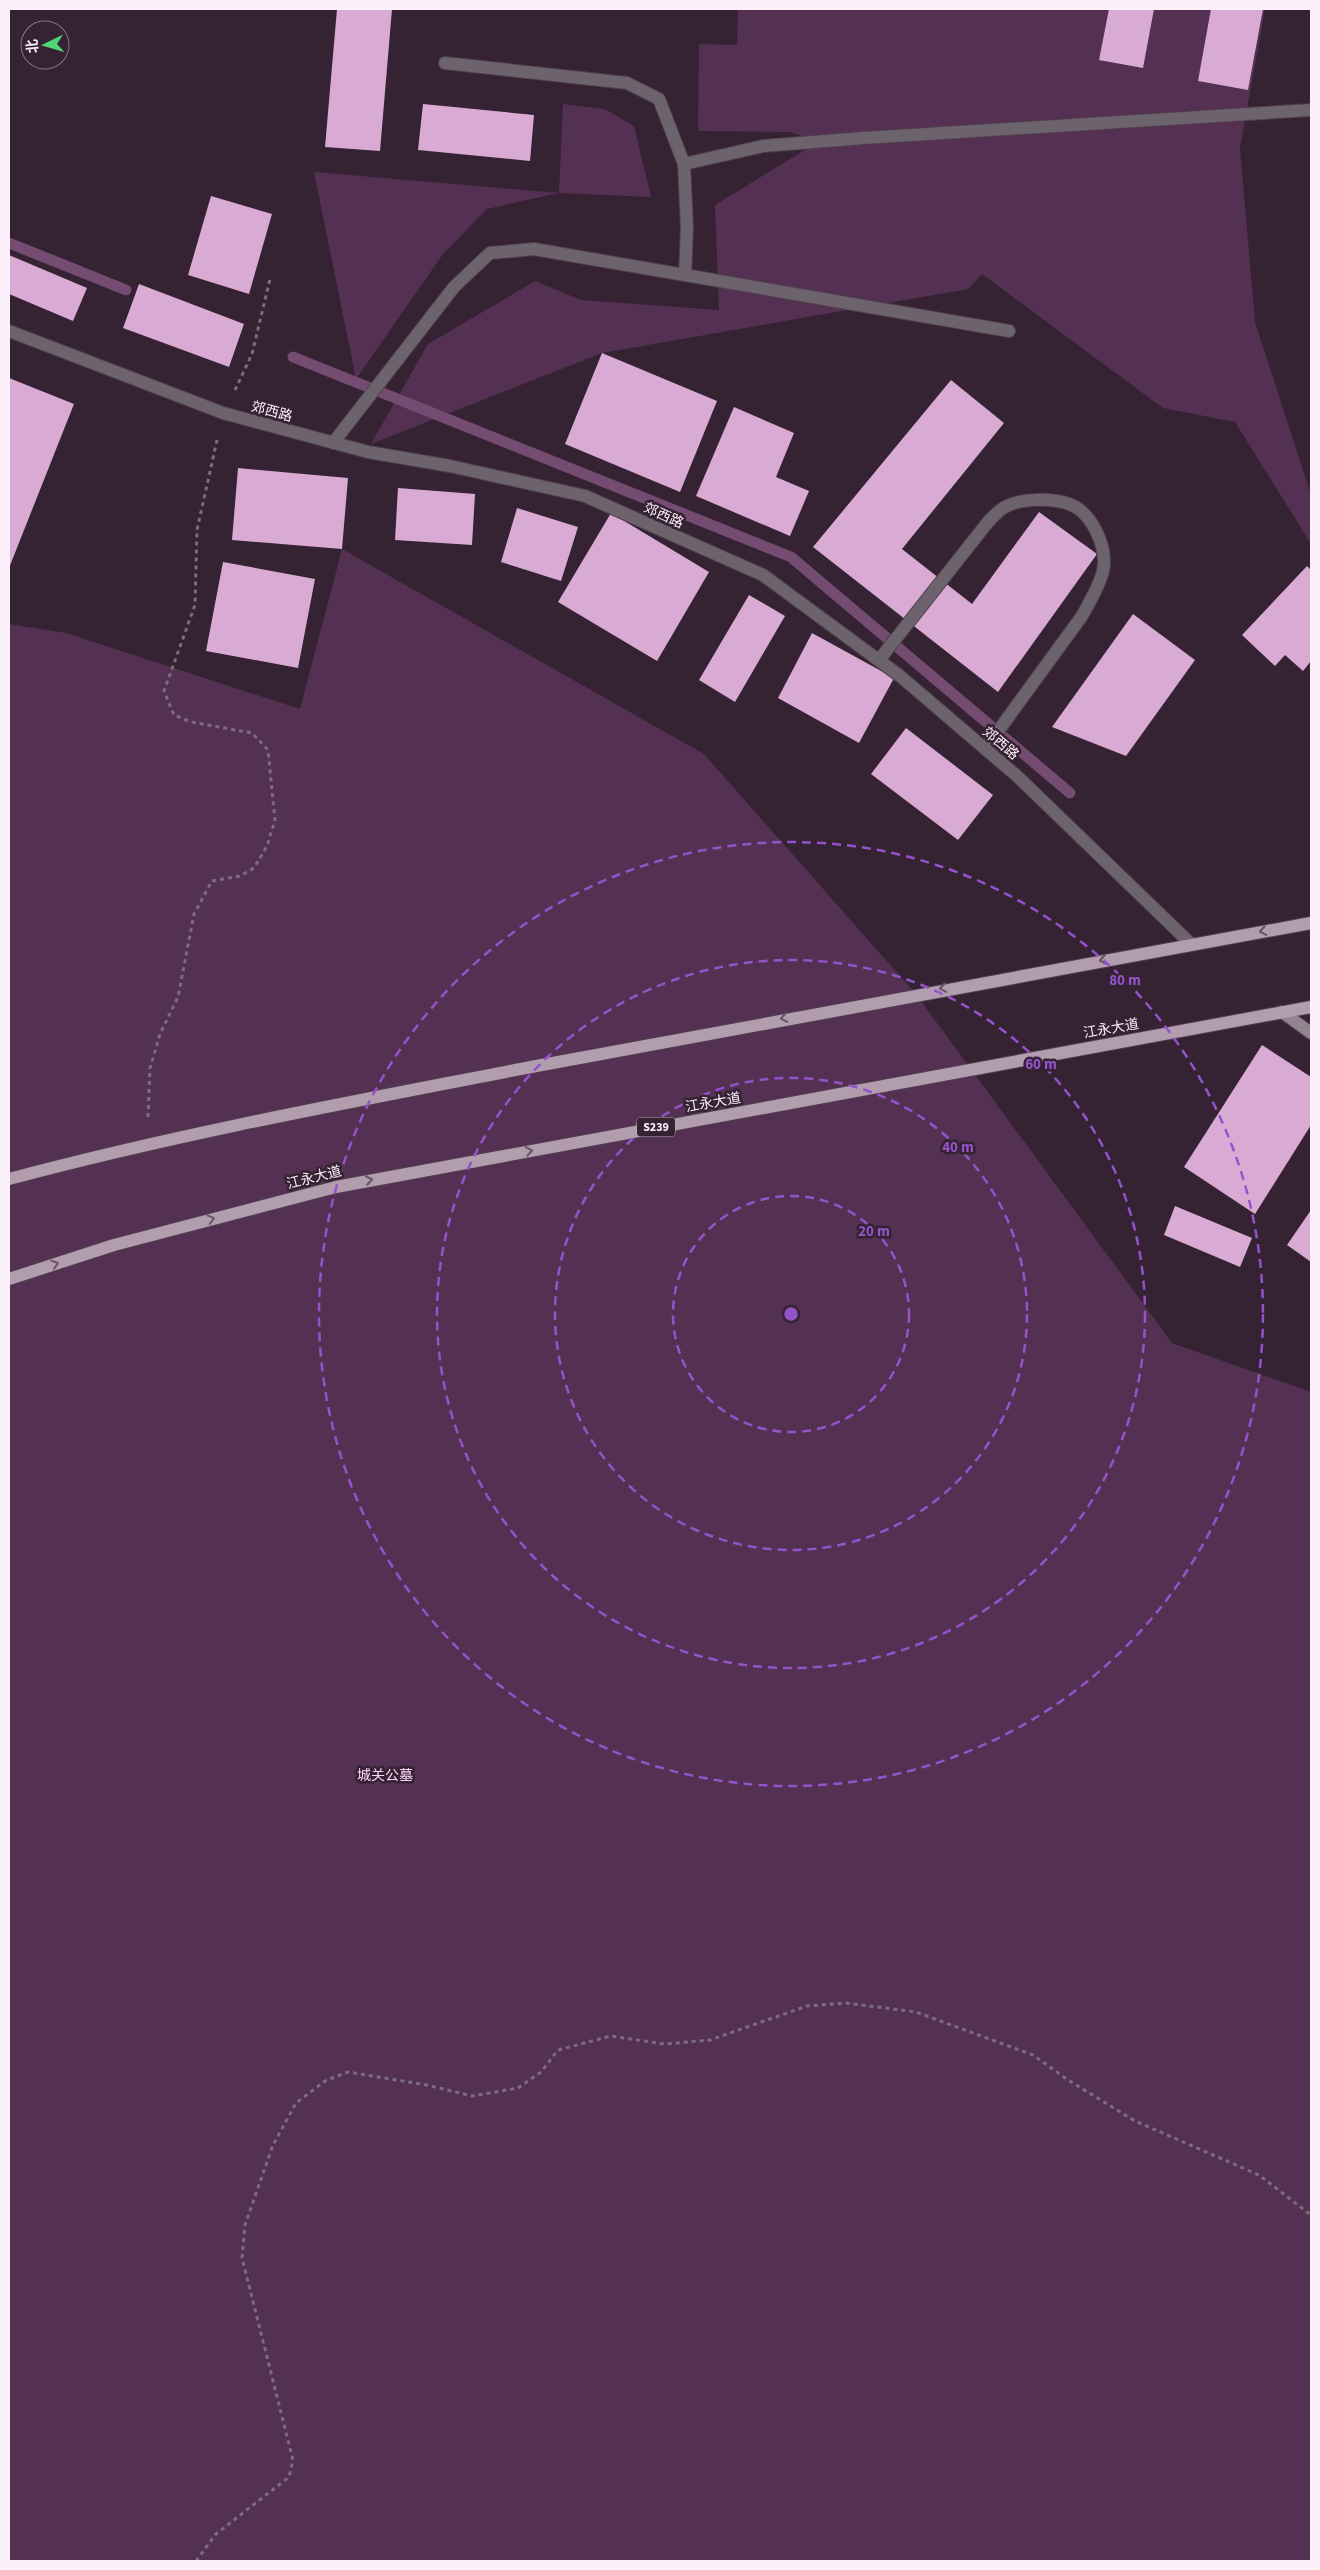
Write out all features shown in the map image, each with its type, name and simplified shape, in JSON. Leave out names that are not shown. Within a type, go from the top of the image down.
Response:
[{"type":"main road","points":[[9,1179],[94,1156],[321,1108],[838,1008],[1311,923]]},
{"type":"main road","name":"江永大道","points":[[9,1279],[114,1245],[336,1187],[1311,1007]]},
{"type":"street","points":[[445,63],[627,83],[659,100],[684,164],[687,228],[686,275]]},
{"type":"street","points":[[684,164],[763,146],[1311,110]]},
{"type":"street","points":[[333,443],[454,287],[490,253],[534,249],[1009,331]]},
{"type":"street","name":"郊西路","points":[[9,331],[223,413],[368,452],[450,466],[586,496],[763,575],[881,658],[986,746],[1190,944]]},
{"type":"street","points":[[881,658],[988,522],[1005,507],[1021,502],[1047,500],[1070,504],[1086,516],[1096,532],[1102,551],[1103,571],[1082,616],[986,746]]},
{"type":"street","points":[[1282,1012],[1311,1034]]},
{"type":"path","points":[[146,1145],[150,1068],[160,1034],[178,997],[194,914],[212,882],[240,876],[254,868],[267,846],[276,820],[268,750],[252,733],[192,722],[174,715],[164,691],[195,604],[197,530],[223,413],[252,354],[270,279]]},
{"type":"path","points":[[196,2561],[216,2534],[289,2477],[293,2460],[242,2258],[245,2225],[273,2145],[296,2103],[325,2081],[348,2072],[427,2085],[472,2096],[518,2088],[541,2072],[558,2050],[611,2036],[664,2044],[710,2040],[807,2006],[846,2003],[916,2012],[1033,2055],[1068,2080],[1135,2121],[1259,2175],[1311,2215]]},
{"type":"green space","points":[[738,9],[1265,9],[1240,148],[1255,322],[1311,495],[1311,544],[1235,422],[1163,408],[982,274],[968,289],[602,353],[371,444],[428,344],[535,281],[581,300],[719,310],[715,205],[818,142],[790,132],[698,131],[699,44],[737,45]]},
{"type":"green space","points":[[563,104],[605,109],[634,126],[651,197],[559,193]]},
{"type":"green space","points":[[314,172],[559,193],[487,209],[443,254],[356,379]]},
{"type":"green space","name":"城关公墓","points":[[342,549],[704,754],[915,993],[1172,1343],[1311,1392],[1311,2561],[9,2561],[9,1187],[86,1159],[9,1179],[9,624],[66,633],[300,709]]},
{"type":"building","points":[[337,9],[392,9],[380,151],[325,147]]},
{"type":"building","points":[[1109,9],[1154,9],[1143,68],[1099,60]]},
{"type":"building","points":[[1211,9],[1263,9],[1248,90],[1198,81]]},
{"type":"building","points":[[423,104],[534,115],[530,161],[418,150]]},
{"type":"building","points":[[211,196],[272,214],[249,294],[188,275]]},
{"type":"building","points":[[9,255],[87,288],[73,321],[9,294]]},
{"type":"building","points":[[139,284],[244,324],[229,367],[123,328]]},
{"type":"building","points":[[602,353],[717,401],[680,492],[565,444]]},
{"type":"building","points":[[9,378],[74,404],[9,568]]},
{"type":"building","points":[[951,380],[1004,423],[902,549],[972,604],[1039,512],[1097,554],[998,692],[813,547]]},
{"type":"building","points":[[734,407],[794,433],[776,477],[809,491],[790,536],[696,496]]},
{"type":"building","points":[[238,468],[348,478],[342,549],[232,540]]},
{"type":"building","points":[[398,488],[475,494],[472,545],[395,540]]},
{"type":"building","points":[[517,508],[578,527],[561,581],[501,562]]},
{"type":"building","points":[[611,513],[709,572],[657,661],[558,602]]},
{"type":"building","points":[[223,562],[315,579],[298,668],[206,651]]},
{"type":"building","points":[[1307,566],[1311,570],[1311,661],[1303,671],[1285,655],[1275,666],[1242,635]]},
{"type":"building","points":[[749,595],[785,616],[735,702],[699,680]]},
{"type":"building","points":[[1133,614],[1195,660],[1126,756],[1052,727]]},
{"type":"building","points":[[812,633],[894,678],[859,743],[778,698]]},
{"type":"building","points":[[906,728],[993,795],[958,840],[871,774]]},
{"type":"building","points":[[1262,1045],[1311,1077],[1311,1125],[1255,1214],[1184,1167]]},
{"type":"building","points":[[1175,1206],[1252,1238],[1240,1267],[1164,1235]]},
{"type":"building","points":[[1311,1210],[1311,1262],[1287,1245]]},
{"type":"waterway","points":[[9,243],[126,290]]},
{"type":"waterway","points":[[293,357],[791,557],[1070,793]]}]
